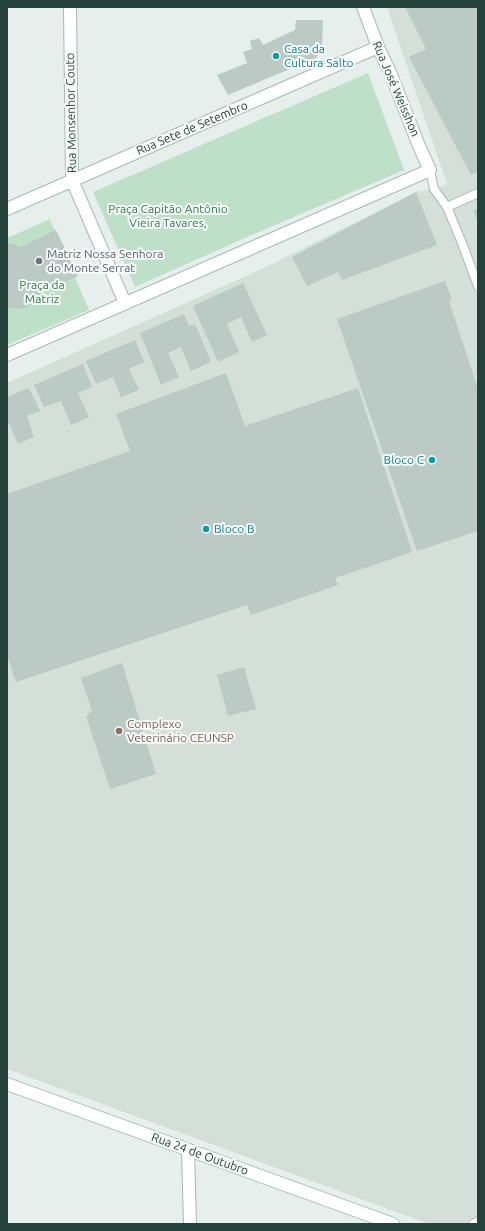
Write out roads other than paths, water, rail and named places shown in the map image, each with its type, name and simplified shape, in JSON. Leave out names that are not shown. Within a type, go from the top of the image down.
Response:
[{"type":"street","name":"Rua Monsenhor Couto","points":[[70,7],[72,180],[125,304]]},
{"type":"street","name":"Rua José Weisshon","points":[[363,7],[378,47],[390,72],[430,170]]},
{"type":"street","name":"Rua Sete de Setembro","points":[[7,208],[378,47]]},
{"type":"street","points":[[7,355],[430,170]]},
{"type":"street","name":"Rua 24 de Outubro","points":[[7,1084],[380,1222],[392,1224]]},
{"type":"street","points":[[188,1150],[190,1224]]},
{"type":"lane","points":[[430,170],[434,189],[447,207],[478,286]]},
{"type":"lane","points":[[447,207],[478,193]]},
{"type":"lane","points":[[473,1224],[478,1221]]},
{"type":"place","name":"Casa da Cultura Salto","points":[[276,56]]},
{"type":"place","name":"Matriz Nossa Senhora do Monte Serrat","points":[[39,261]]},
{"type":"place","name":"Bloco C","points":[[432,460]]},
{"type":"place","name":"Bloco B","points":[[206,529]]},
{"type":"place","name":"Complexo Veterinário CEUNSP","points":[[119,731]]},
{"type":"park label","name":"Praça Capitão Antônio Vieira Tavares,","points":[[168,216]]},
{"type":"park label","name":"Praça da Matriz","points":[[42,292]]}]
